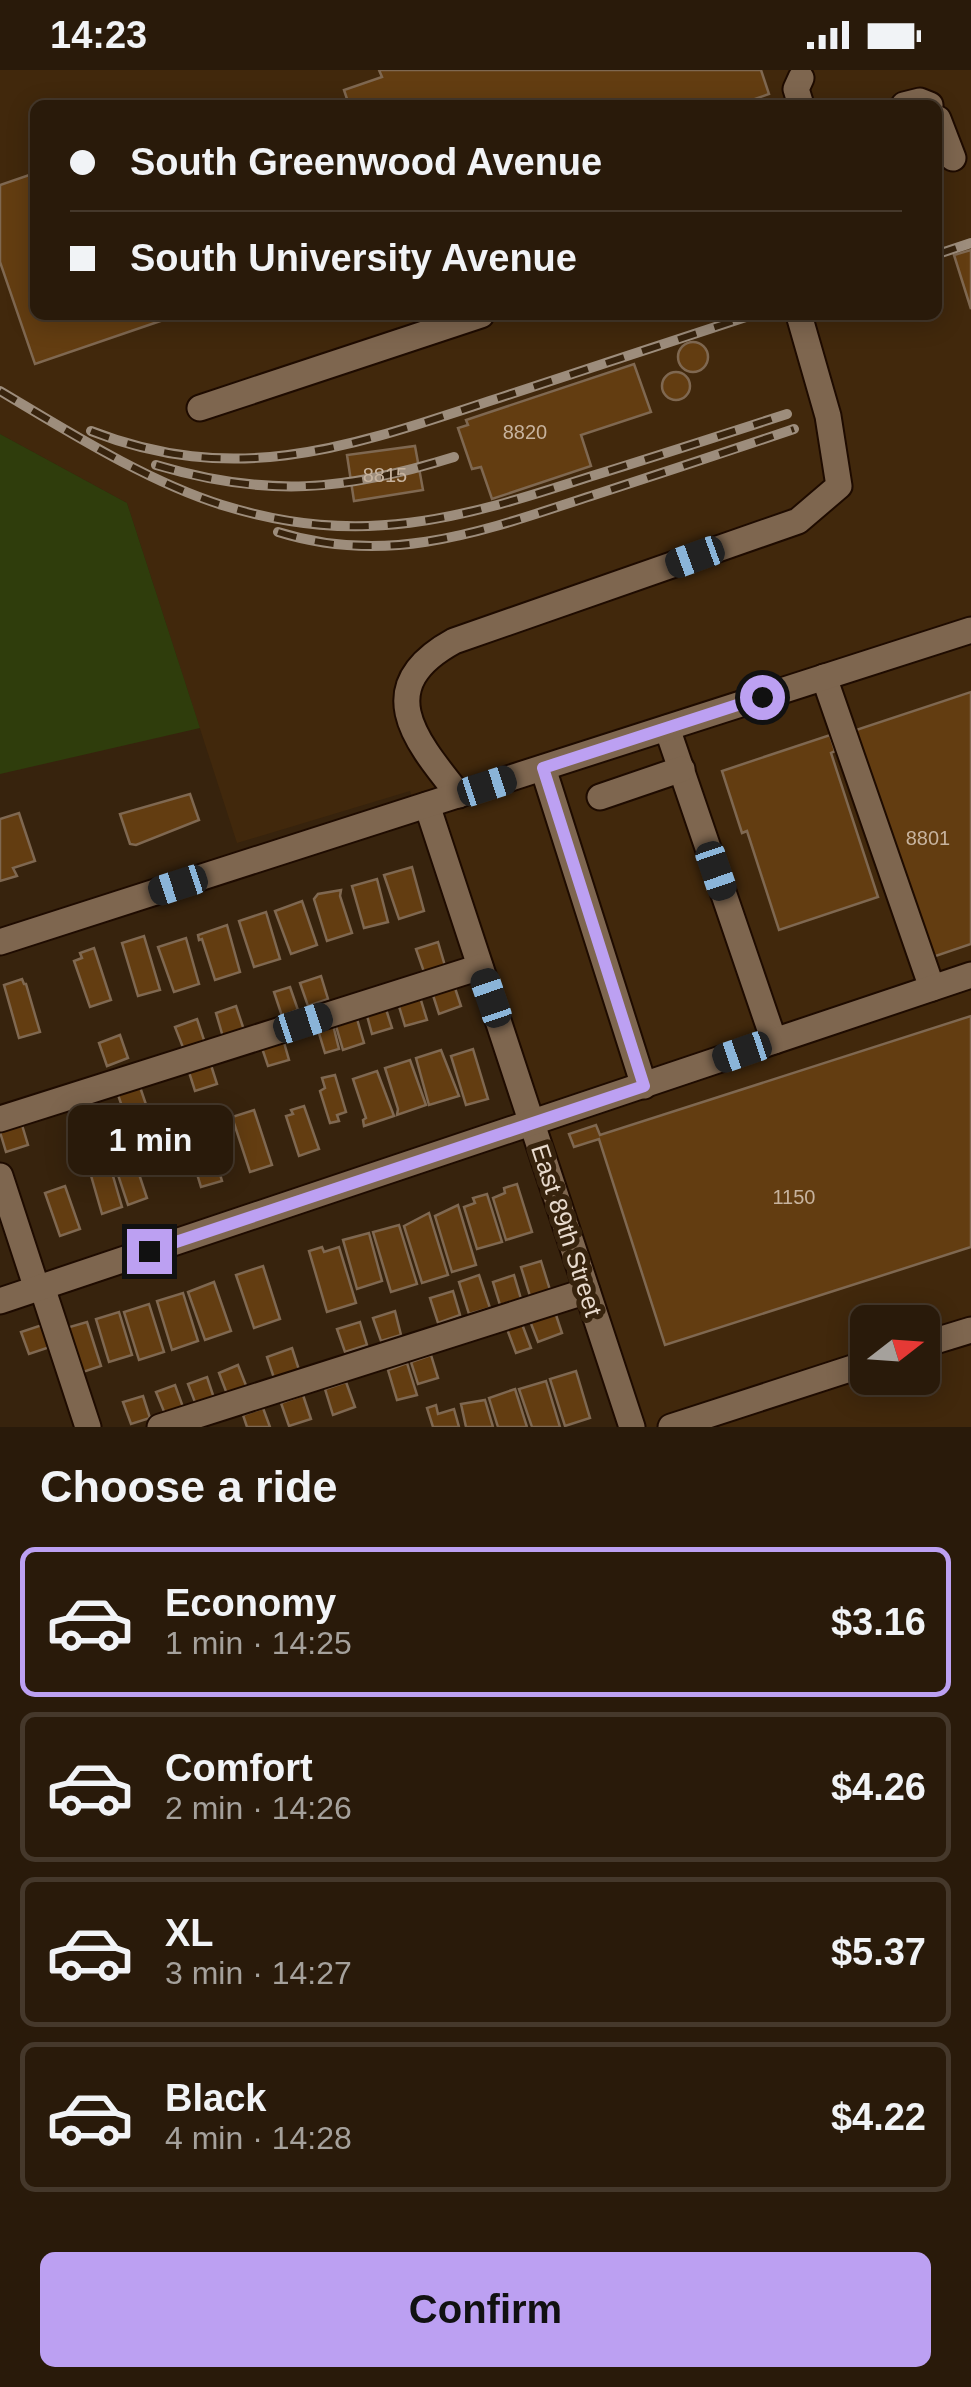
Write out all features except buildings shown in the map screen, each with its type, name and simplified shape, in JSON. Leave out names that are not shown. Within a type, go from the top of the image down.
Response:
[{"type":"street","points":[[800,100],[796,88],[801,78]]},
{"type":"street","points":[[942,129],[954,158]]},
{"type":"street","points":[[200,408],[465,320]]},
{"type":"street","points":[[458,795],[420,746],[407,713],[410,680],[429,655],[454,641],[798,521],[839,486],[828,416],[800,320]]},
{"type":"street","points":[[0,942],[971,630]]},
{"type":"street","points":[[824,677],[932,988]]},
{"type":"street","points":[[667,728],[774,1042]]},
{"type":"street","points":[[543,768],[644,1086]]},
{"type":"street","points":[[600,797],[682,769]]},
{"type":"street","name":"East 89th Street","points":[[427,805],[632,1427]]},
{"type":"street","points":[[0,1119],[480,967]]},
{"type":"street","points":[[0,1301],[971,975]]},
{"type":"street","points":[[0,1176],[88,1427]]},
{"type":"street","points":[[160,1427],[587,1291]]},
{"type":"street","points":[[940,1339],[971,1330]]},
{"type":"street","points":[[671,1427],[850,1369]]},
{"type":"shaded area","points":[[0,70],[971,70],[971,1427],[630,1427],[410,791],[237,843],[127,503],[0,434]]},
{"type":"green space","points":[[0,434],[127,503],[200,728],[0,774]]},
{"type":"railway","points":[[942,253],[971,243]]},
{"type":"railway","points":[[91,431],[146,448],[199,457],[251,458],[301,453],[401,430],[737,320]]},
{"type":"railway","points":[[0,391],[108,454],[193,495],[272,518],[320,525],[410,523],[498,505],[787,414]]},
{"type":"railway","points":[[278,532],[359,546],[437,540],[514,521],[794,429]]},
{"type":"railway","points":[[156,465],[234,482],[306,486],[377,477],[454,457]]},
{"type":"route","points":[[149,1251],[644,1086],[543,768],[762,697]]}]
